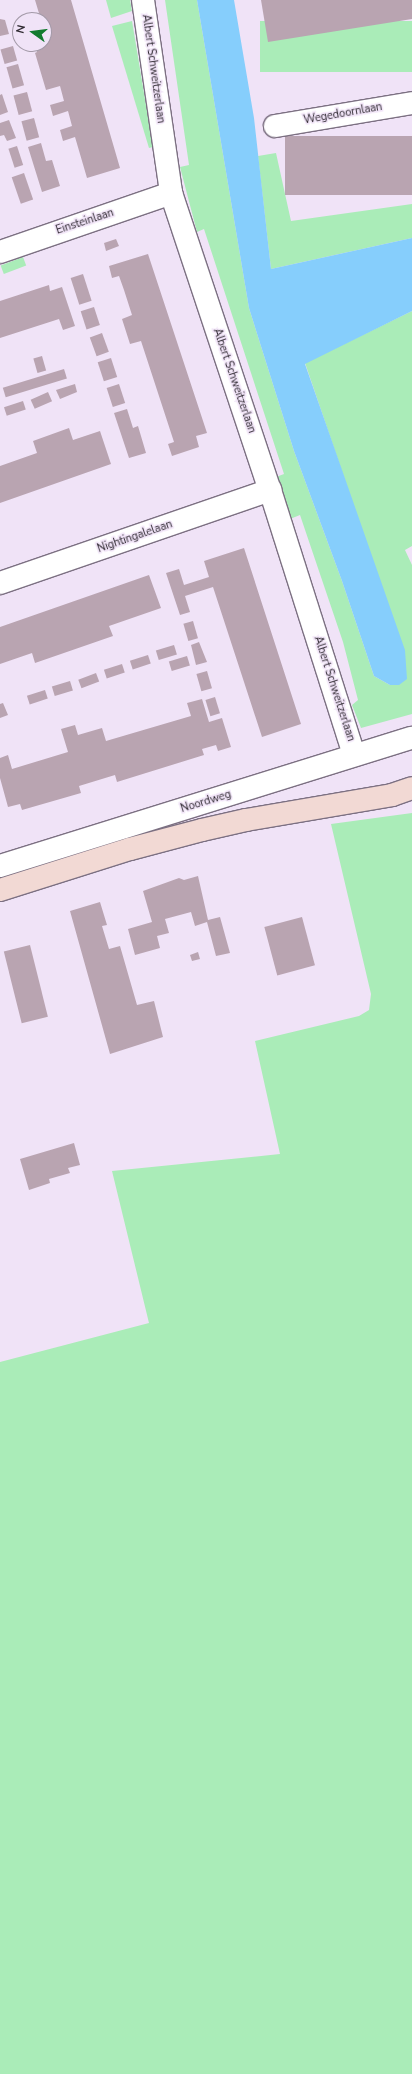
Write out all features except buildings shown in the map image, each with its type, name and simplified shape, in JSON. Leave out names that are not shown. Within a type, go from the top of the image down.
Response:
[{"type":"main road","points":[[0,890],[130,849],[231,823],[402,796],[412,788]]},
{"type":"street","name":"Albert Schweitzerlaan","points":[[143,0],[171,193],[270,490],[354,755]]},
{"type":"street","name":"Wegedoornlaan","points":[[275,126],[412,103]]},
{"type":"street","name":"Einsteinlaan","points":[[0,252],[171,193]]},
{"type":"street","name":"Nightingalelaan","points":[[0,583],[270,490]]},
{"type":"street","name":"Noordweg","points":[[0,866],[412,738]]},
{"type":"green space","points":[[106,0],[130,0],[132,11],[111,18]]},
{"type":"green space","points":[[165,0],[197,0],[249,308],[294,451],[342,581],[374,676],[390,685],[381,586],[305,363],[412,311],[412,546],[405,550],[412,565],[412,714],[361,728],[352,705],[358,700],[343,642],[300,515],[290,519],[276,477],[284,474],[204,229],[197,232],[180,167],[189,165]]},
{"type":"green space","points":[[132,21],[153,147],[149,148],[112,26]]},
{"type":"green space","points":[[260,21],[412,21],[412,72],[260,72]]},
{"type":"green space","points":[[276,153],[291,221],[412,204],[412,238],[271,269],[258,156]]},
{"type":"green space","points":[[23,257],[26,265],[4,274],[1,266]]},
{"type":"green space","points":[[412,813],[412,2074],[0,2074],[0,1362],[149,1323],[112,1171],[280,1154],[255,1041],[359,1016],[369,1010],[371,994],[331,824]]},
{"type":"water","points":[[197,0],[234,0],[254,118],[271,269],[412,238],[412,311],[305,364],[405,650],[407,679],[399,685],[390,685],[374,676],[342,581],[294,451],[249,308]]}]
